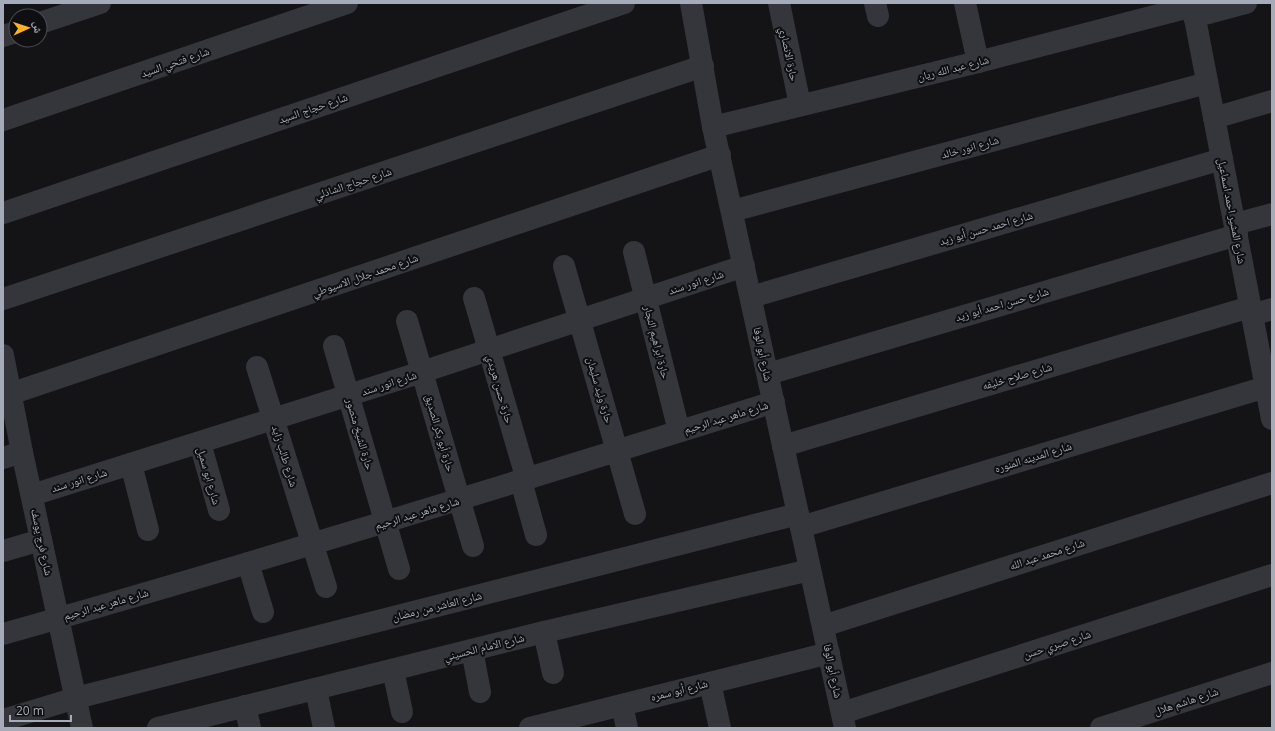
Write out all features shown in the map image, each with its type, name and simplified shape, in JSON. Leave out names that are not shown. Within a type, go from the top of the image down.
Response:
[{"type":"street","points":[[48,21],[100,3]]},
{"type":"street","name":"شارع فتحي السيد","points":[[3,120],[348,3]]},
{"type":"street","name":"شارع حجاج السيد","points":[[3,212],[624,3]]},
{"type":"street","name":"شارع أبو الوفا","points":[[691,3],[713,127],[843,721]]},
{"type":"street","name":"حارة الانصاري","points":[[779,3],[800,105]]},
{"type":"street","points":[[965,3],[978,62]]},
{"type":"street","name":"شارع عبد الله ريان","points":[[713,127],[1193,9],[1246,3]]},
{"type":"street","name":"شارع المشير احمد اسماعيل","points":[[1193,9],[1236,230],[1258,310],[1272,419]]},
{"type":"street","name":"شارع حجاج الشاذلي","points":[[3,299],[703,66]]},
{"type":"street","name":"شارع انور خالد","points":[[732,211],[1207,83]]},
{"type":"street","points":[[1214,118],[1272,101]]},
{"type":"street","name":"شارع محمد جلال الاسيوطي","points":[[10,394],[720,155]]},
{"type":"street","name":"شارع احمد حسن أبو زيد","points":[[751,297],[1222,159]]},
{"type":"street","name":"شارع حسن احمد أبو زيد","points":[[768,374],[1236,230],[1272,214]]},
{"type":"street","name":"حارة ابراهيم النجار","points":[[634,252],[679,431]]},
{"type":"street","name":"حارة وليد سليمان","points":[[564,266],[635,514]]},
{"type":"street","name":"شارع انور سند","points":[[32,495],[422,372],[744,266]]},
{"type":"street","name":"حارة حسن هريدي","points":[[474,298],[524,480],[536,535]]},
{"type":"street","name":"شارع صلاح خليفه","points":[[783,446],[1258,310]]},
{"type":"street","name":"حارة أبو بكر الصديق","points":[[407,321],[474,546]]},
{"type":"street","name":"حارة الشيخ منصور","points":[[334,346],[399,569]]},
{"type":"street","name":"شارع فرج يوسف","points":[[3,358],[10,394],[12,455],[32,495],[82,728]]},
{"type":"street","name":"شارع طالب زايد","points":[[257,367],[326,587]]},
{"type":"street","name":"شارع المدينه المنوره","points":[[800,521],[1268,384]]},
{"type":"street","name":"شارع ماهر عبد الرحيم","points":[[3,634],[313,545],[774,402]]},
{"type":"street","name":"شارع ابو سمبل","points":[[200,443],[219,510]]},
{"type":"street","points":[[131,464],[148,530]]},
{"type":"street","name":"شارع محمد عبد الله","points":[[823,626],[1272,483]]},
{"type":"street","name":"شارع العاشر من رمضان","points":[[3,720],[76,698],[800,521]]},
{"type":"street","points":[[3,551],[41,540]]},
{"type":"street","points":[[248,564],[263,612]]},
{"type":"street","name":"شارع الامام الحسيني","points":[[158,728],[544,632],[810,570]]},
{"type":"street","name":"شارع صبري حسن","points":[[843,721],[1272,575]]},
{"type":"street","points":[[544,632],[553,673]]},
{"type":"street","points":[[472,650],[480,692]]},
{"type":"street","name":"شارع أبو سمره","points":[[541,727],[829,653]]},
{"type":"street","points":[[393,670],[402,712]]},
{"type":"street","name":"شارع هاشم هلال","points":[[1100,728],[1272,673]]},
{"type":"street","points":[[710,683],[720,728]]},
{"type":"street","points":[[316,689],[324,728]]},
{"type":"street","points":[[622,705],[627,728]]},
{"type":"street","points":[[245,706],[250,728]]}]
